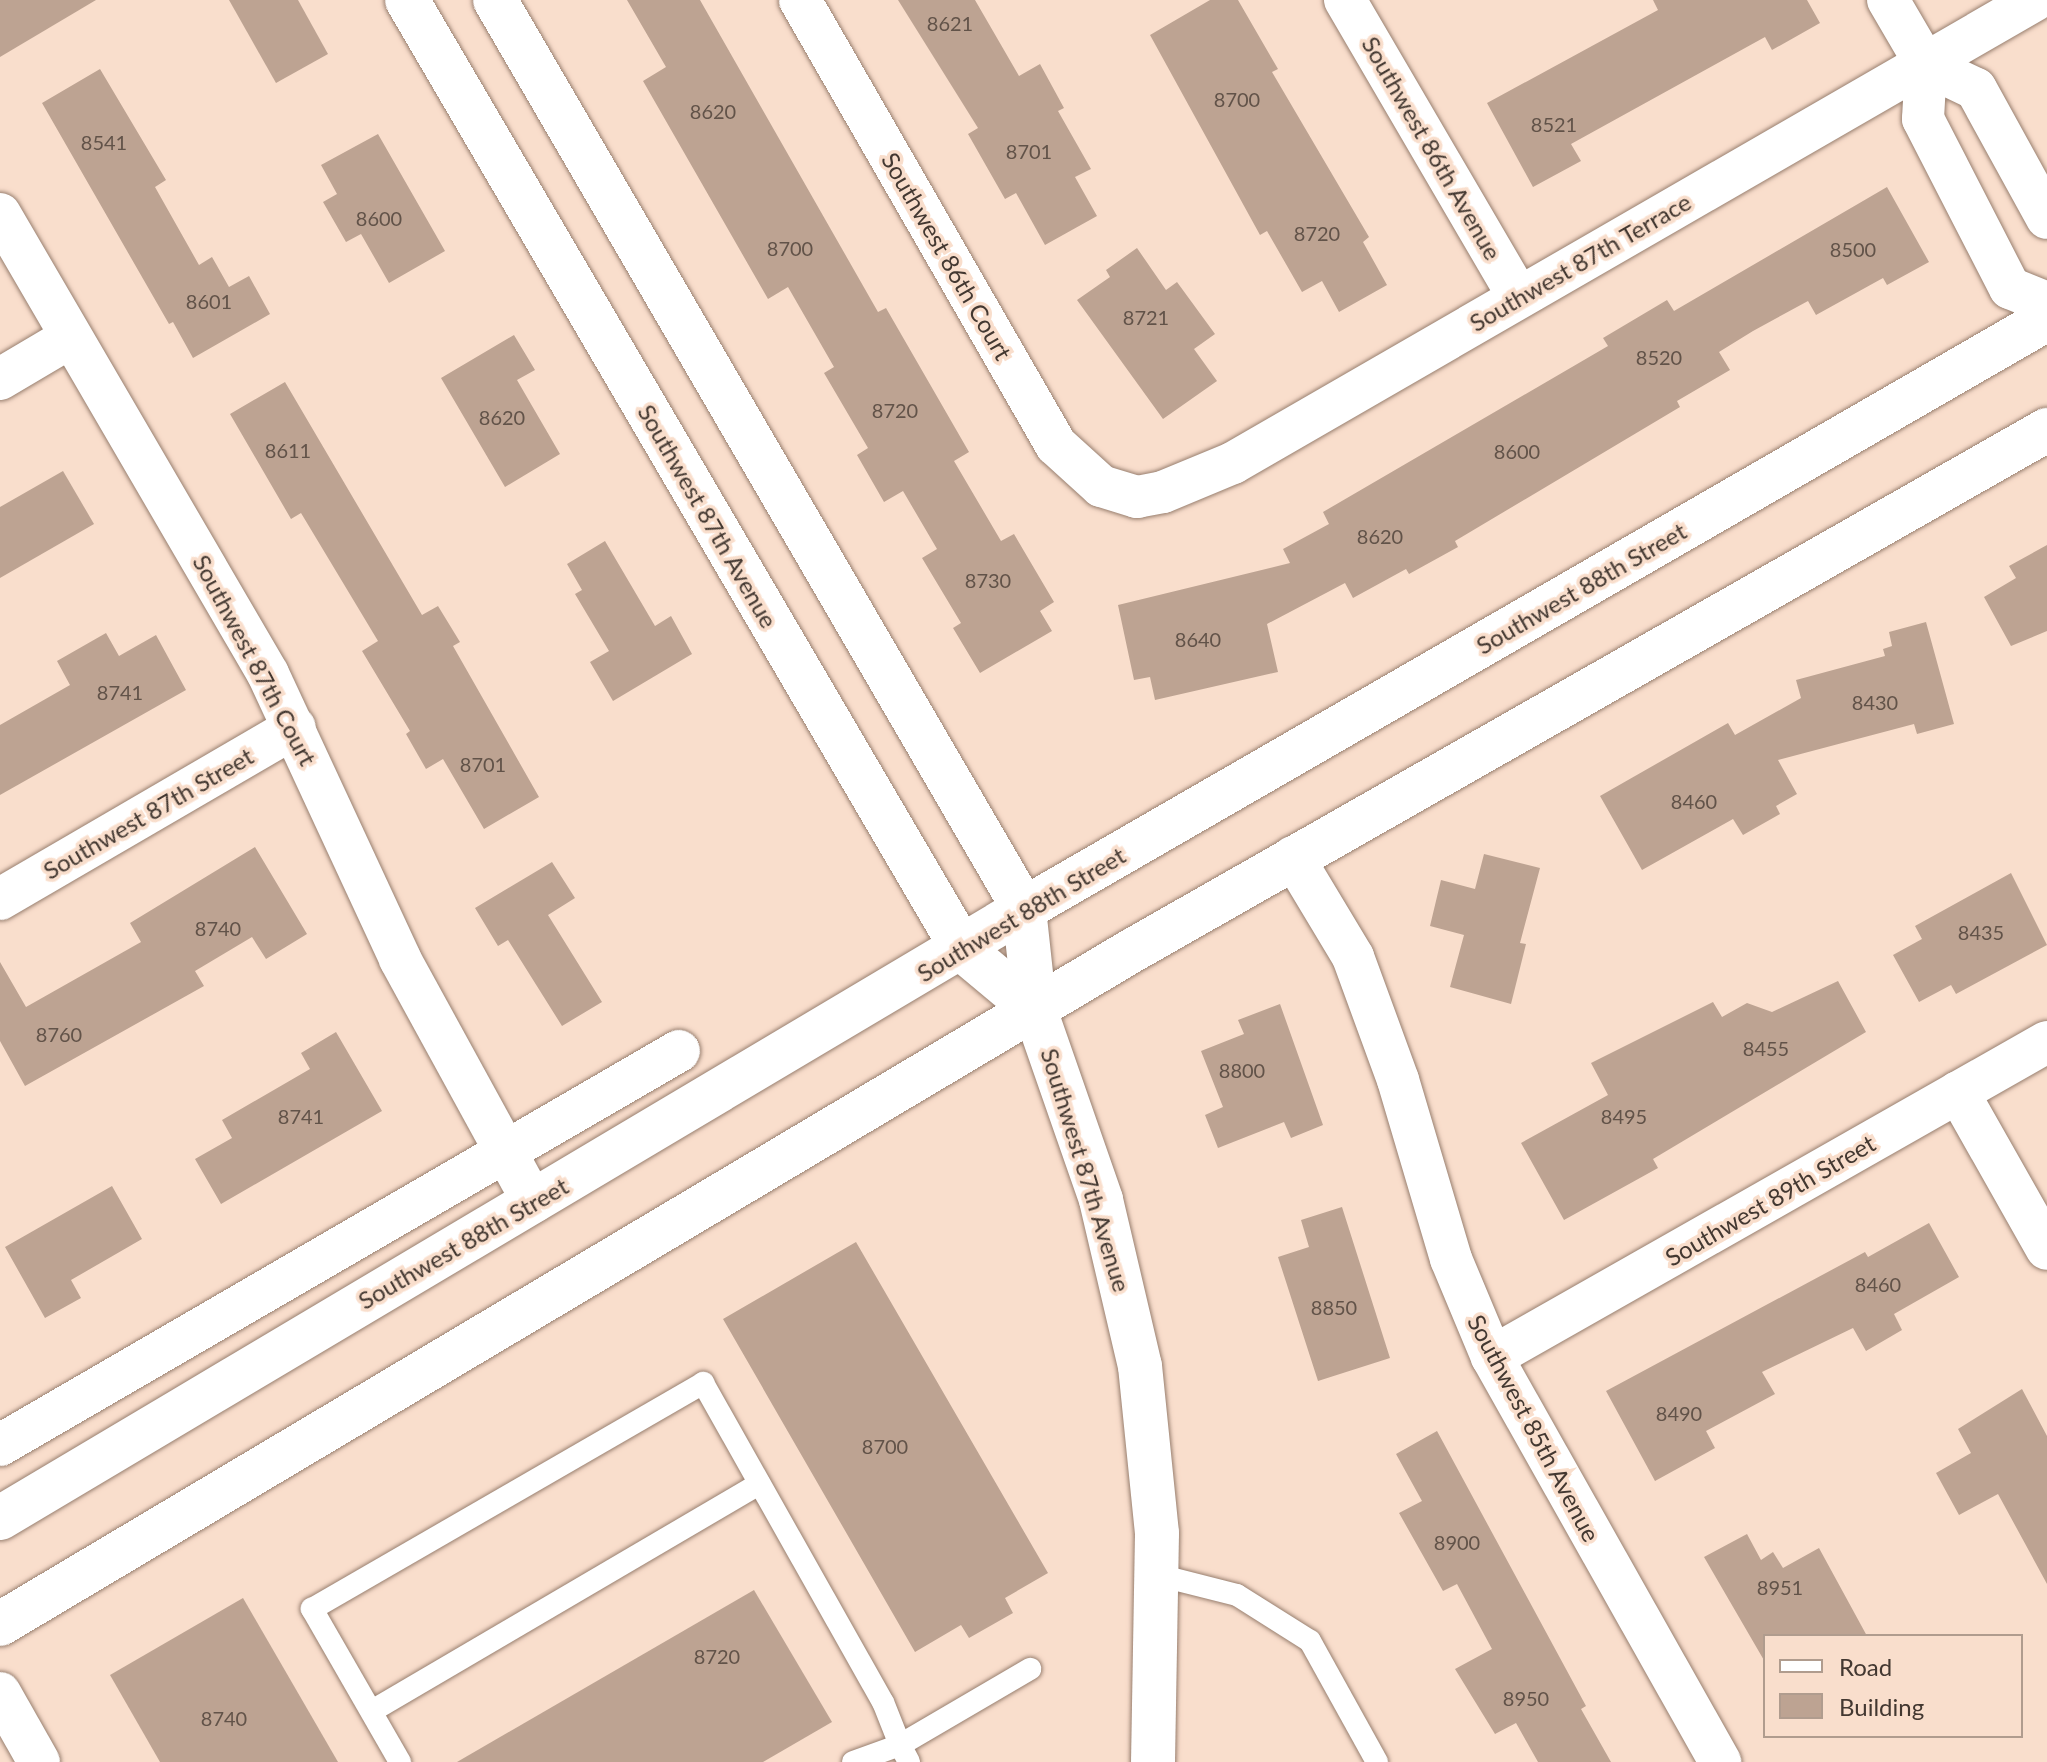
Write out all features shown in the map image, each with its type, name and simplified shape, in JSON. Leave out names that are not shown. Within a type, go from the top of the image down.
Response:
[{"type":"main road","name":"Southwest 87th Avenue","points":[[407,0],[963,950],[1035,1010]]},
{"type":"main road","name":"Southwest 87th Avenue","points":[[495,0],[1024,909],[1035,1010],[1101,1200],[1126,1295],[1151,1450],[1158,1575],[1153,1762]]},
{"type":"main road","name":"Southwest 88th Street","points":[[0,1518],[963,950],[1024,909],[2047,319]]},
{"type":"main road","points":[[0,1624],[1293,857],[2047,430]]},
{"type":"street","name":"Southwest 86th Court","points":[[800,0],[1056,445],[1086,476],[1116,493]]},
{"type":"street","name":"Southwest 86th Avenue","points":[[1345,0],[1518,296]]},
{"type":"street","points":[[1888,0],[1926,65],[1923,119],[2005,279],[2010,288],[2047,303]]},
{"type":"street","name":"Southwest 87th Terrace","points":[[1116,493],[1137,497],[1163,492],[1233,463],[2035,0]]},
{"type":"street","points":[[1926,65],[1976,89],[2047,218]]},
{"type":"street","name":"Southwest 87th Court","points":[[0,214],[295,727],[400,959],[533,1202]]},
{"type":"street","points":[[0,379],[71,337]]},
{"type":"street","name":"Southwest 87th Street","points":[[0,899],[295,727]]},
{"type":"street","name":"Southwest 85th Avenue","points":[[1293,857],[1353,957],[1398,1080],[1451,1259],[1492,1357],[1720,1762]]},
{"type":"street","name":"Southwest 89th Street","points":[[1492,1357],[2047,1042]]},
{"type":"street","points":[[0,1445],[679,1051]]},
{"type":"street","points":[[1958,1092],[2047,1249]]},
{"type":"street","points":[[0,1693],[39,1762]]},
{"type":"lane","points":[[400,1762],[312,1609],[703,1383],[883,1702],[905,1753]]},
{"type":"lane","points":[[372,1711],[759,1484]]},
{"type":"lane","points":[[1158,1575],[1237,1595],[1310,1641],[1377,1762]]},
{"type":"lane","points":[[853,1762],[905,1753],[1030,1669]]},
{"type":"building","points":[[0,0],[96,0],[0,57]]},
{"type":"building","points":[[229,0],[298,0],[328,54],[276,83]]},
{"type":"building","points":[[627,0],[700,0],[878,312],[886,308],[969,452],[954,461],[1001,541],[1014,534],[1054,602],[1040,611],[1052,631],[980,673],[953,628],[961,623],[922,558],[937,549],[903,491],[884,502],[857,455],[868,448],[824,373],[834,367],[788,287],[768,299],[643,81],[666,67]]},
{"type":"building","points":[[898,0],[975,0],[1019,76],[1040,64],[1064,108],[1058,111],[1091,169],[1075,177],[1097,216],[1045,245],[1016,193],[1005,199],[968,134],[978,128]]},
{"type":"building","points":[[1210,0],[1238,0],[1278,69],[1272,72],[1369,237],[1363,242],[1387,285],[1339,312],[1322,281],[1302,292],[1267,231],[1260,235],[1150,35]]},
{"type":"building","points":[[1653,0],[1807,0],[1820,23],[1772,50],[1765,37],[1571,144],[1581,161],[1533,187],[1487,103],[1658,10]]},
{"type":"building","points":[[100,69],[166,180],[155,187],[199,265],[212,257],[229,287],[249,276],[270,314],[193,358],[173,322],[169,324],[42,103]]},
{"type":"building","points":[[378,134],[445,251],[389,283],[361,234],[346,242],[323,202],[337,194],[321,165]]},
{"type":"building","points":[[1887,187],[1929,262],[1887,285],[1883,278],[1816,315],[1808,301],[1753,331],[1719,352],[1730,370],[1677,401],[1680,407],[1455,541],[1458,547],[1409,574],[1406,569],[1353,598],[1345,583],[1267,624],[1278,672],[1155,700],[1150,677],[1134,680],[1118,605],[1290,563],[1283,549],[1329,524],[1323,512],[1608,346],[1603,338],[1667,300],[1674,311]]},
{"type":"building","points":[[1137,248],[1166,290],[1177,282],[1215,334],[1194,349],[1217,381],[1163,419],[1077,300],[1110,277],[1106,270]]},
{"type":"building","points":[[514,335],[535,370],[517,380],[560,454],[505,487],[441,378]]},
{"type":"building","points":[[285,382],[422,615],[438,606],[460,642],[453,646],[539,797],[484,829],[443,759],[426,769],[406,734],[410,731],[362,651],[378,641],[301,513],[291,519],[230,414]]},
{"type":"building","points":[[63,471],[94,524],[0,578],[0,507]]},
{"type":"building","points":[[605,541],[655,626],[671,616],[692,654],[613,701],[590,662],[609,651],[575,594],[582,590],[567,564]]},
{"type":"building","points":[[2047,545],[2047,631],[2011,646],[1984,597],[2016,578],[2009,566]]},
{"type":"building","points":[[1926,622],[1954,724],[1917,734],[1914,724],[1778,760],[1797,794],[1776,806],[1780,814],[1743,835],[1733,819],[1642,870],[1600,796],[1728,723],[1735,735],[1801,698],[1796,680],[1885,656],[1883,649],[1892,646],[1889,632]]},
{"type":"building","points":[[106,633],[119,656],[156,635],[186,690],[0,795],[0,725],[70,685],[57,661]]},
{"type":"building","points":[[255,847],[307,934],[266,959],[252,937],[195,971],[204,986],[25,1086],[0,1041],[0,962],[26,1007],[141,942],[130,923]]},
{"type":"building","points":[[1484,854],[1540,868],[1520,943],[1526,944],[1511,1004],[1450,987],[1464,935],[1430,926],[1441,880],[1475,889]]},
{"type":"building","points":[[552,862],[575,898],[548,915],[602,1002],[562,1026],[508,940],[498,946],[475,908]]},
{"type":"building","points":[[2011,873],[2047,945],[1956,994],[1951,985],[1919,1002],[1893,955],[1922,939],[1915,926]]},
{"type":"building","points":[[1838,981],[1866,1032],[1653,1159],[1658,1168],[1564,1220],[1521,1143],[1608,1095],[1591,1063],[1713,1002],[1722,1017],[1747,1003],[1772,1012]]},
{"type":"building","points":[[1280,1004],[1323,1125],[1291,1138],[1284,1122],[1218,1148],[1205,1115],[1223,1107],[1201,1051],[1244,1034],[1238,1020]]},
{"type":"building","points":[[336,1032],[382,1111],[221,1204],[195,1159],[232,1138],[222,1120],[310,1069],[301,1053]]},
{"type":"building","points":[[112,1186],[142,1239],[71,1280],[81,1298],[45,1318],[5,1247]]},
{"type":"building","points":[[1342,1207],[1390,1358],[1318,1381],[1278,1257],[1309,1247],[1301,1220]]},
{"type":"building","points":[[1929,1223],[1959,1277],[1894,1314],[1902,1330],[1866,1351],[1853,1328],[1762,1372],[1775,1394],[1706,1431],[1715,1448],[1655,1481],[1606,1391],[1865,1252],[1868,1257]]},
{"type":"building","points":[[856,1242],[1048,1573],[1005,1598],[1013,1613],[969,1638],[961,1625],[915,1652],[723,1319]]},
{"type":"building","points":[[2022,1389],[2047,1436],[2047,1584],[1998,1494],[1959,1515],[1936,1473],[1971,1453],[1958,1429]]},
{"type":"building","points":[[1437,1431],[1586,1706],[1581,1709],[1611,1762],[1538,1762],[1516,1723],[1495,1734],[1455,1669],[1492,1649],[1457,1584],[1443,1591],[1399,1513],[1422,1501],[1396,1454]]},
{"type":"building","points":[[1747,1534],[1761,1560],[1773,1552],[1783,1568],[1819,1548],[1866,1634],[1763,1634],[1763,1659],[1704,1557]]},
{"type":"building","points":[[754,1590],[832,1722],[763,1762],[457,1762]]},
{"type":"building","points":[[243,1598],[338,1762],[160,1762],[110,1675]]}]
